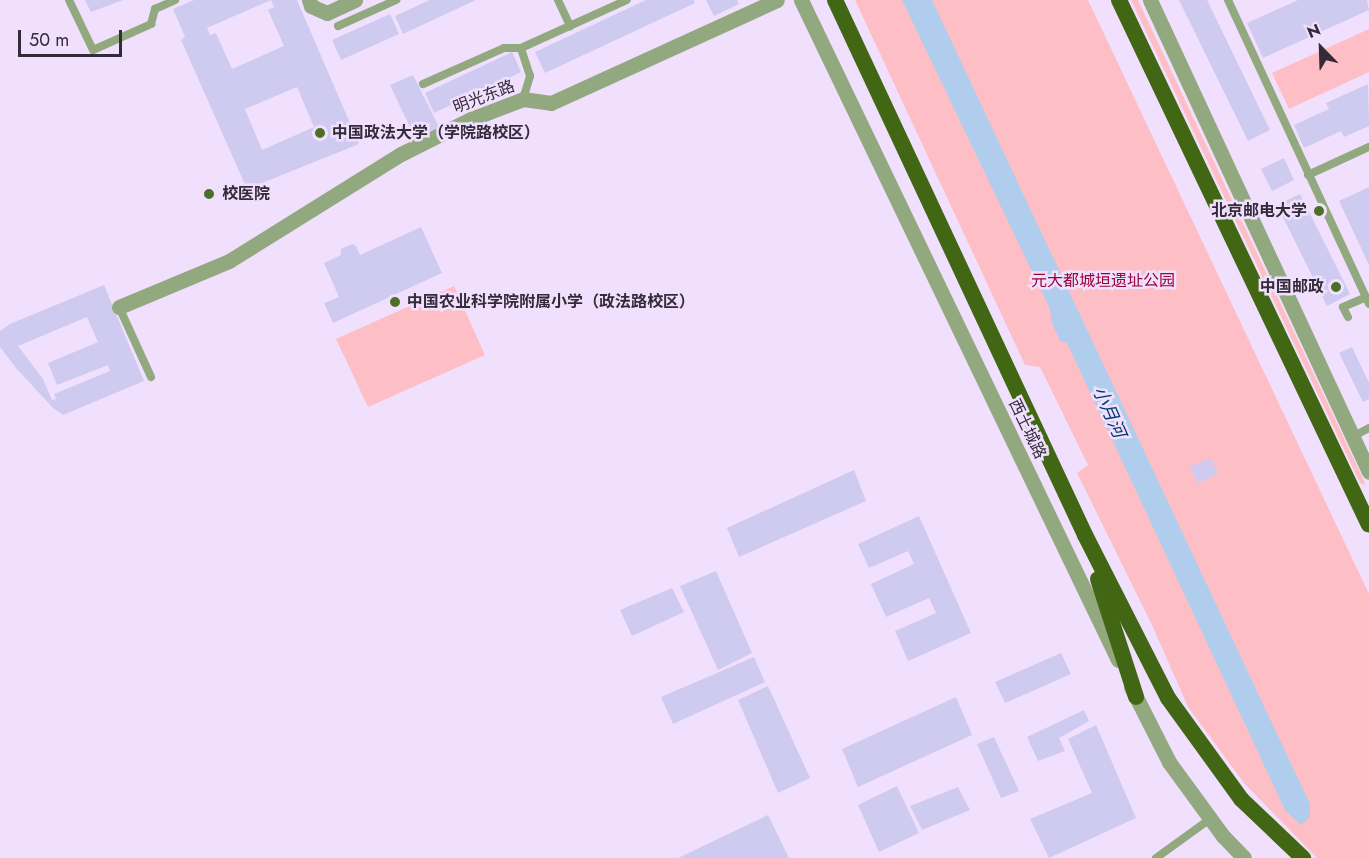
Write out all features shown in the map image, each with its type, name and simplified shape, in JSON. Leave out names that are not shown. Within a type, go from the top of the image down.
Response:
[{"type":"highway","points":[[835,0],[1085,535],[1168,698],[1241,799],[1303,858]]},
{"type":"highway","points":[[1119,0],[1369,525]]},
{"type":"highway","points":[[1320,419],[1369,510]]},
{"type":"highway","points":[[1085,535],[1136,698]]},
{"type":"street","points":[[309,0],[311,6],[327,13],[355,0]]},
{"type":"street","name":"明光东路","points":[[119,307],[229,261],[401,154],[471,119],[523,99],[551,103],[777,0]]},
{"type":"street","name":"西土城路","points":[[801,0],[1136,698],[1169,762],[1223,836],[1244,858]]},
{"type":"street","points":[[1150,0],[1369,472]]},
{"type":"street","points":[[1223,836],[1233,858]]},
{"type":"lane","points":[[69,0],[93,50],[151,24],[154,9],[175,0]]},
{"type":"lane","points":[[338,26],[396,0]]},
{"type":"lane","points":[[558,0],[570,26]]},
{"type":"lane","points":[[423,84],[504,48],[521,48],[627,0]]},
{"type":"lane","points":[[1228,0],[1308,176],[1367,296],[1343,307],[1348,317]]},
{"type":"lane","points":[[521,48],[530,76],[523,99]]},
{"type":"lane","points":[[1308,176],[1369,147]]},
{"type":"lane","points":[[119,307],[151,377]]},
{"type":"lane","points":[[1354,436],[1369,428]]},
{"type":"lane","points":[[1156,858],[1210,819]]},
{"type":"green space","name":"元大都城垣遗址公园","points":[[855,0],[1088,0],[1369,594],[1369,858],[1317,858],[1244,783],[1188,707],[1152,625],[1077,473],[1088,465],[1040,367],[1025,365]]},
{"type":"green space","points":[[1131,0],[1138,0],[1366,485],[1360,483]]},
{"type":"green space","points":[[1369,29],[1369,72],[1289,109],[1272,73]]},
{"type":"green space","points":[[454,286],[485,355],[368,407],[336,339]]},
{"type":"water","name":"小月河","points":[[902,0],[932,0],[1310,804],[1310,817],[1301,825],[1285,810],[1067,343],[1060,341],[1052,323],[1050,309]]},
{"type":"building","points":[[85,0],[123,0],[91,12]]},
{"type":"building","points":[[194,0],[271,0],[297,0],[359,144],[247,189],[181,40],[185,37],[173,9]],"holes":[[[271,0],[274,7],[268,10],[284,46],[232,69],[216,33],[210,35],[207,28]],[[297,87],[314,127],[262,150],[245,109]]]},
{"type":"building","points":[[430,0],[476,0],[403,34],[395,16]]},
{"type":"building","points":[[646,0],[694,0],[695,3],[545,73],[535,52]]},
{"type":"building","points":[[706,0],[737,0],[739,4],[714,16]]},
{"type":"building","points":[[1179,0],[1207,0],[1270,130],[1248,141]]},
{"type":"building","points":[[1298,0],[1367,0],[1369,10],[1263,58],[1247,23]]},
{"type":"building","points":[[390,14],[399,34],[341,60],[332,40]]},
{"type":"building","points":[[512,52],[521,72],[434,113],[425,93]]},
{"type":"building","points":[[413,75],[439,127],[415,138],[390,85]]},
{"type":"building","points":[[1368,84],[1369,126],[1344,137],[1341,131],[1304,148],[1294,125],[1329,109],[1326,103]]},
{"type":"building","points":[[1284,158],[1294,180],[1272,191],[1261,169]]},
{"type":"building","points":[[1369,187],[1369,265],[1339,201]]},
{"type":"building","points":[[1300,194],[1350,294],[1327,306],[1277,205]]},
{"type":"building","points":[[421,227],[442,273],[333,323],[324,303],[339,297],[324,263],[341,255],[341,249],[352,244],[356,246],[360,255]]},
{"type":"building","points":[[104,285],[144,381],[63,415],[53,408],[0,347],[0,331],[10,324]],"holes":[[[87,317],[98,342],[48,363],[57,385],[108,365],[110,371],[54,394],[56,399],[52,400],[43,379],[18,346]]]},
{"type":"building","points":[[1352,347],[1369,383],[1369,399],[1363,402],[1339,353]]},
{"type":"building","points":[[1210,458],[1218,474],[1198,483],[1190,467]]},
{"type":"building","points":[[854,470],[866,501],[739,557],[727,528]]},
{"type":"building","points":[[919,516],[971,633],[908,661],[895,631],[936,613],[929,598],[886,617],[871,584],[914,564],[908,551],[869,568],[858,544]]},
{"type":"building","points":[[716,571],[752,653],[718,670],[680,586]]},
{"type":"building","points":[[672,588],[684,612],[632,636],[620,610]]},
{"type":"building","points":[[1061,653],[1071,674],[1005,703],[995,682]]},
{"type":"building","points":[[754,657],[765,682],[673,724],[661,697]]},
{"type":"building","points":[[768,686],[810,778],[778,793],[738,700]]},
{"type":"building","points":[[956,697],[972,735],[858,787],[842,749]]},
{"type":"building","points":[[1084,710],[1089,721],[1059,738],[1065,751],[1038,761],[1027,737]]},
{"type":"building","points":[[1096,725],[1136,818],[1049,858],[1030,819],[1092,793],[1068,739]]},
{"type":"building","points":[[994,737],[1019,791],[1001,798],[977,744]]},
{"type":"building","points":[[897,786],[919,833],[879,852],[858,805]]},
{"type":"building","points":[[958,787],[970,810],[922,830],[910,806]]},
{"type":"building","points":[[768,815],[789,858],[678,858]]},
{"type":"place","name":"中国政法大学（学院路校区）","points":[[320,133]]},
{"type":"place","name":"校医院","points":[[209,194]]},
{"type":"place","name":"北京邮电大学","points":[[1319,211]]},
{"type":"place","name":"中国邮政","points":[[1336,287]]},
{"type":"place","name":"中国农业科学院附属小学（政法路校区）","points":[[395,302]]}]
